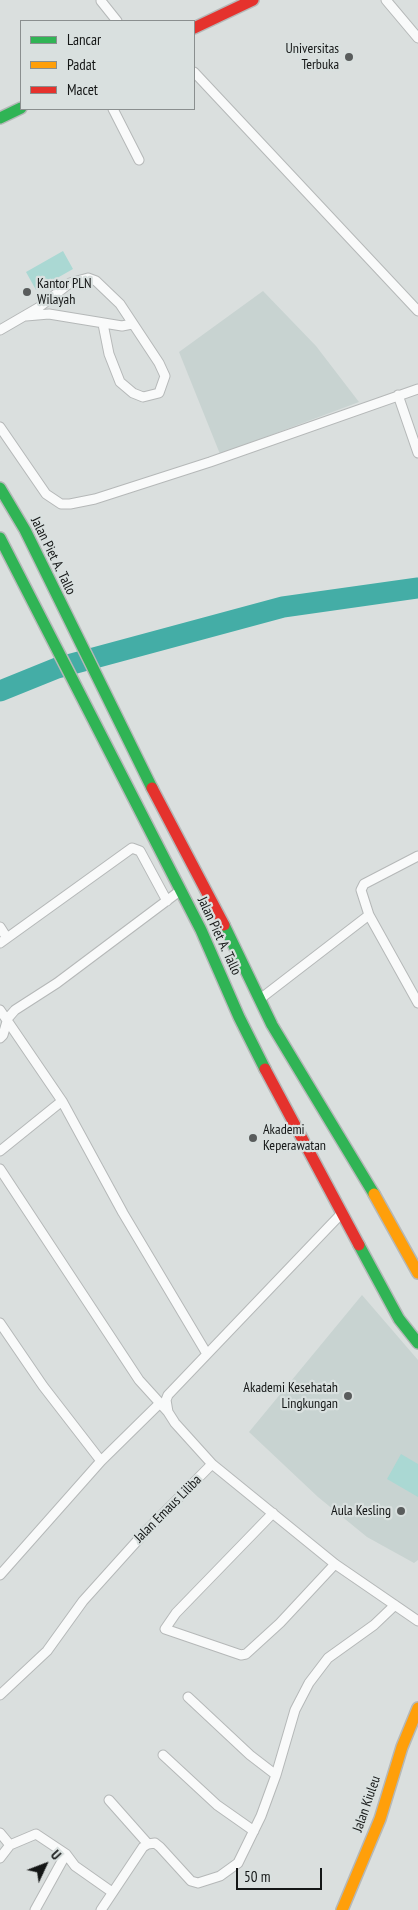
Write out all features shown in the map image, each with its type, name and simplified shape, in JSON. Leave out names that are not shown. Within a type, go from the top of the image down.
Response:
[{"type":"main road","points":[[195,28],[253,0]]},
{"type":"main road","points":[[0,118],[20,108]]},
{"type":"main road","name":"Jalan Piet A. Tallo","points":[[0,488],[25,530],[149,783],[293,1061],[346,1145],[418,1273]]},
{"type":"main road","name":"Jalan Piet A. Tallo","points":[[0,538],[133,794],[201,930],[239,1017],[399,1319],[418,1343]]},
{"type":"main road","name":"Jalan Kiuleu","points":[[342,1910],[380,1819],[402,1747],[418,1708]]},
{"type":"street","points":[[101,0],[116,20]]},
{"type":"street","points":[[386,0],[418,38]]},
{"type":"street","points":[[195,73],[418,311]]},
{"type":"street","points":[[114,110],[139,160]]},
{"type":"street","points":[[0,330],[70,283],[88,278],[96,281],[120,304],[165,376],[159,393],[143,397],[133,394],[120,382],[109,354],[103,324]]},
{"type":"street","points":[[23,316],[49,314],[103,324],[122,326],[132,324]]},
{"type":"street","points":[[0,427],[46,494],[61,504],[70,504],[95,499],[210,462],[418,389]]},
{"type":"street","points":[[398,395],[418,453]]},
{"type":"street","points":[[0,927],[4,941],[132,848],[140,851],[167,901]]},
{"type":"street","points":[[418,856],[364,884],[361,890],[368,916],[418,1003]]},
{"type":"street","points":[[0,1038],[4,1035],[7,1022],[15,1010],[57,983],[181,890]]},
{"type":"street","points":[[260,999],[368,916]]},
{"type":"street","points":[[0,1010],[62,1101],[123,1213],[207,1354]]},
{"type":"street","points":[[0,1151],[62,1101]]},
{"type":"street","name":"Jalan Emaus Liliba","points":[[0,1169],[139,1380],[212,1464],[146,1531],[83,1601],[47,1651],[0,1695]]},
{"type":"street","points":[[168,1412],[166,1400],[168,1395],[342,1213]]},
{"type":"street","points":[[0,1323],[42,1386],[101,1461]]},
{"type":"street","points":[[0,1575],[101,1461],[159,1404]]},
{"type":"street","points":[[212,1464],[335,1564],[418,1621]]},
{"type":"street","points":[[273,1513],[176,1613],[164,1629],[241,1655],[246,1654],[280,1623],[335,1564]]},
{"type":"street","points":[[101,1910],[143,1847],[148,1844],[155,1843],[191,1881],[198,1883],[232,1868],[242,1858],[276,1775],[295,1710],[313,1678],[328,1658],[374,1625],[395,1605]]},
{"type":"street","points":[[188,1697],[250,1755],[276,1775]]},
{"type":"street","points":[[164,1755],[217,1805],[254,1831]]},
{"type":"street","points":[[109,1800],[148,1844]]},
{"type":"street","points":[[0,1834],[10,1845]]},
{"type":"street","points":[[0,1858],[10,1845],[36,1834],[66,1854],[75,1866],[112,1892]]},
{"type":"street","points":[[35,1910],[66,1854]]},
{"type":"shaded area","points":[[63,251],[73,269],[36,290],[26,272]]},
{"type":"shaded area","points":[[263,291],[316,346],[359,402],[220,454],[179,352]]},
{"type":"shaded area","name":"Akademi Kesehatah Lingkungan","points":[[362,1295],[418,1360],[418,1560],[414,1563],[367,1537],[318,1497],[249,1432]]},
{"type":"shaded area","points":[[401,1454],[418,1464],[418,1497],[387,1479]]},
{"type":"waterway","points":[[0,691],[57,668],[283,607],[418,588]]},
{"type":"traffic: fast","points":[[0,118],[20,108]]},
{"type":"traffic: fast","points":[[0,488],[25,530],[152,788]]},
{"type":"traffic: fast","points":[[0,538],[201,930],[239,1017],[265,1069]]},
{"type":"traffic: fast","points":[[224,925],[272,1025],[374,1194]]},
{"type":"traffic: fast","points":[[359,1245],[399,1319],[418,1343]]},
{"type":"traffic: slow","points":[[374,1194],[418,1273]]},
{"type":"traffic: slow","points":[[342,1910],[380,1819],[402,1747],[418,1708]]},
{"type":"traffic: jam","points":[[195,28],[253,0]]},
{"type":"traffic: jam","points":[[152,788],[224,925]]},
{"type":"traffic: jam","points":[[265,1069],[359,1245]]},
{"type":"place","name":"Universitas Terbuka","points":[[349,57]]},
{"type":"place","name":"Kantor PLN Wilayah","points":[[27,292]]},
{"type":"place","name":"Akademi Keperawatan","points":[[253,1138]]},
{"type":"place","name":"Akademi Kesehatah Lingkungan","points":[[348,1396]]},
{"type":"place","name":"Aula Kesling","points":[[401,1511]]}]
